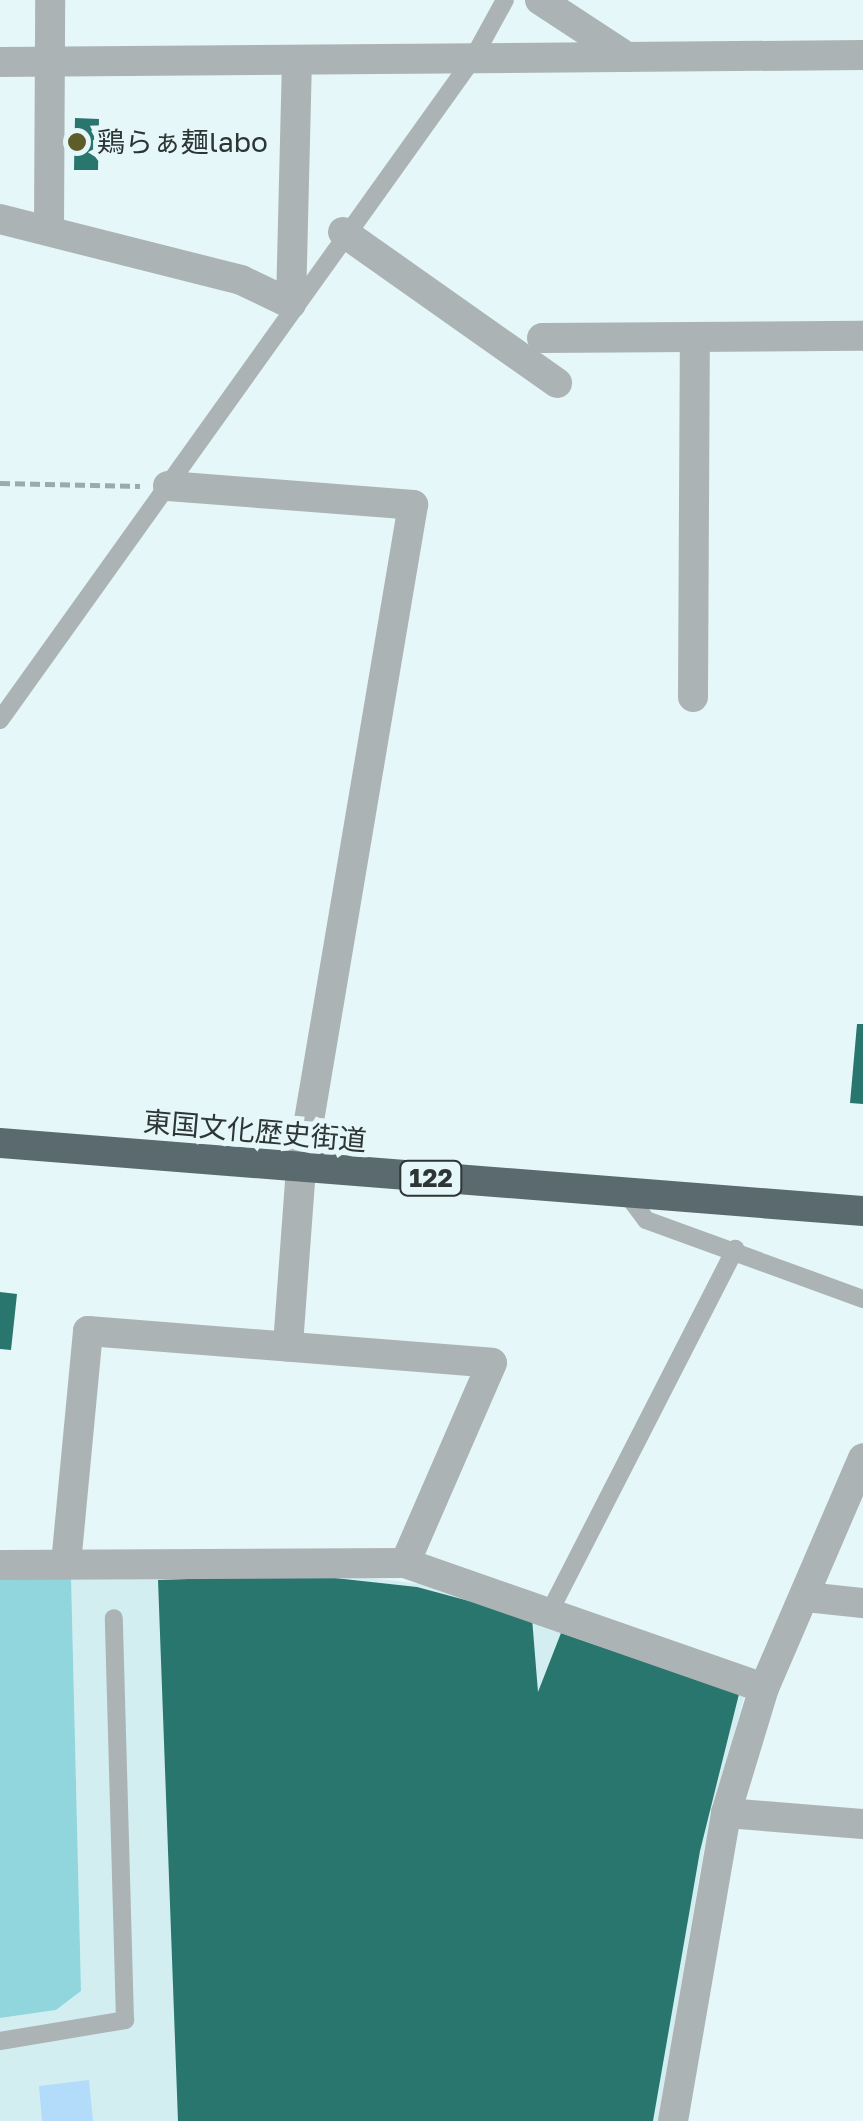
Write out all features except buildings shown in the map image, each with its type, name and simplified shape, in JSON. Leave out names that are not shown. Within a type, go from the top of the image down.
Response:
[{"type":"highway","name":"東国文化歴史街道","points":[[0,1143],[863,1211]]},
{"type":"street","points":[[48,228],[50,0]]},
{"type":"street","points":[[540,0],[627,56]]},
{"type":"street","points":[[0,62],[297,64],[863,55]]},
{"type":"street","points":[[0,218],[242,280],[291,304],[297,64]]},
{"type":"street","points":[[343,232],[557,383]]},
{"type":"street","points":[[542,338],[863,336]]},
{"type":"street","points":[[692,697],[695,337]]},
{"type":"street","points":[[168,486],[413,505],[300,1168],[288,1346]]},
{"type":"street","points":[[66,1564],[88,1331],[492,1364],[405,1563]]},
{"type":"street","points":[[673,2121],[726,1813],[764,1688],[863,1458]]},
{"type":"street","points":[[0,1565],[405,1563],[764,1688]]},
{"type":"street","points":[[806,1598],[863,1603]]},
{"type":"street","points":[[726,1813],[863,1824]]},
{"type":"lane","points":[[0,720],[168,486],[291,304],[472,60],[505,0]]},
{"type":"lane","points":[[625,1192],[646,1220],[863,1299]]},
{"type":"lane","points":[[550,1611],[734,1249]]},
{"type":"lane","points":[[0,2042],[125,2020],[114,1618]]},
{"type":"path","points":[[0,483],[168,486]]},
{"type":"shaded area","points":[[307,1570],[419,1584],[745,1693],[704,1849],[658,2121],[0,2121],[0,2018],[56,2010],[81,1991],[71,1575]]},
{"type":"shaded area","points":[[71,1575],[81,1991],[56,2010],[0,2018],[0,1576]]},
{"type":"shaded area","points":[[89,2080],[93,2121],[42,2121],[39,2086]]},
{"type":"place","name":"鶏らぁ麺labo","points":[[77,142]]}]
